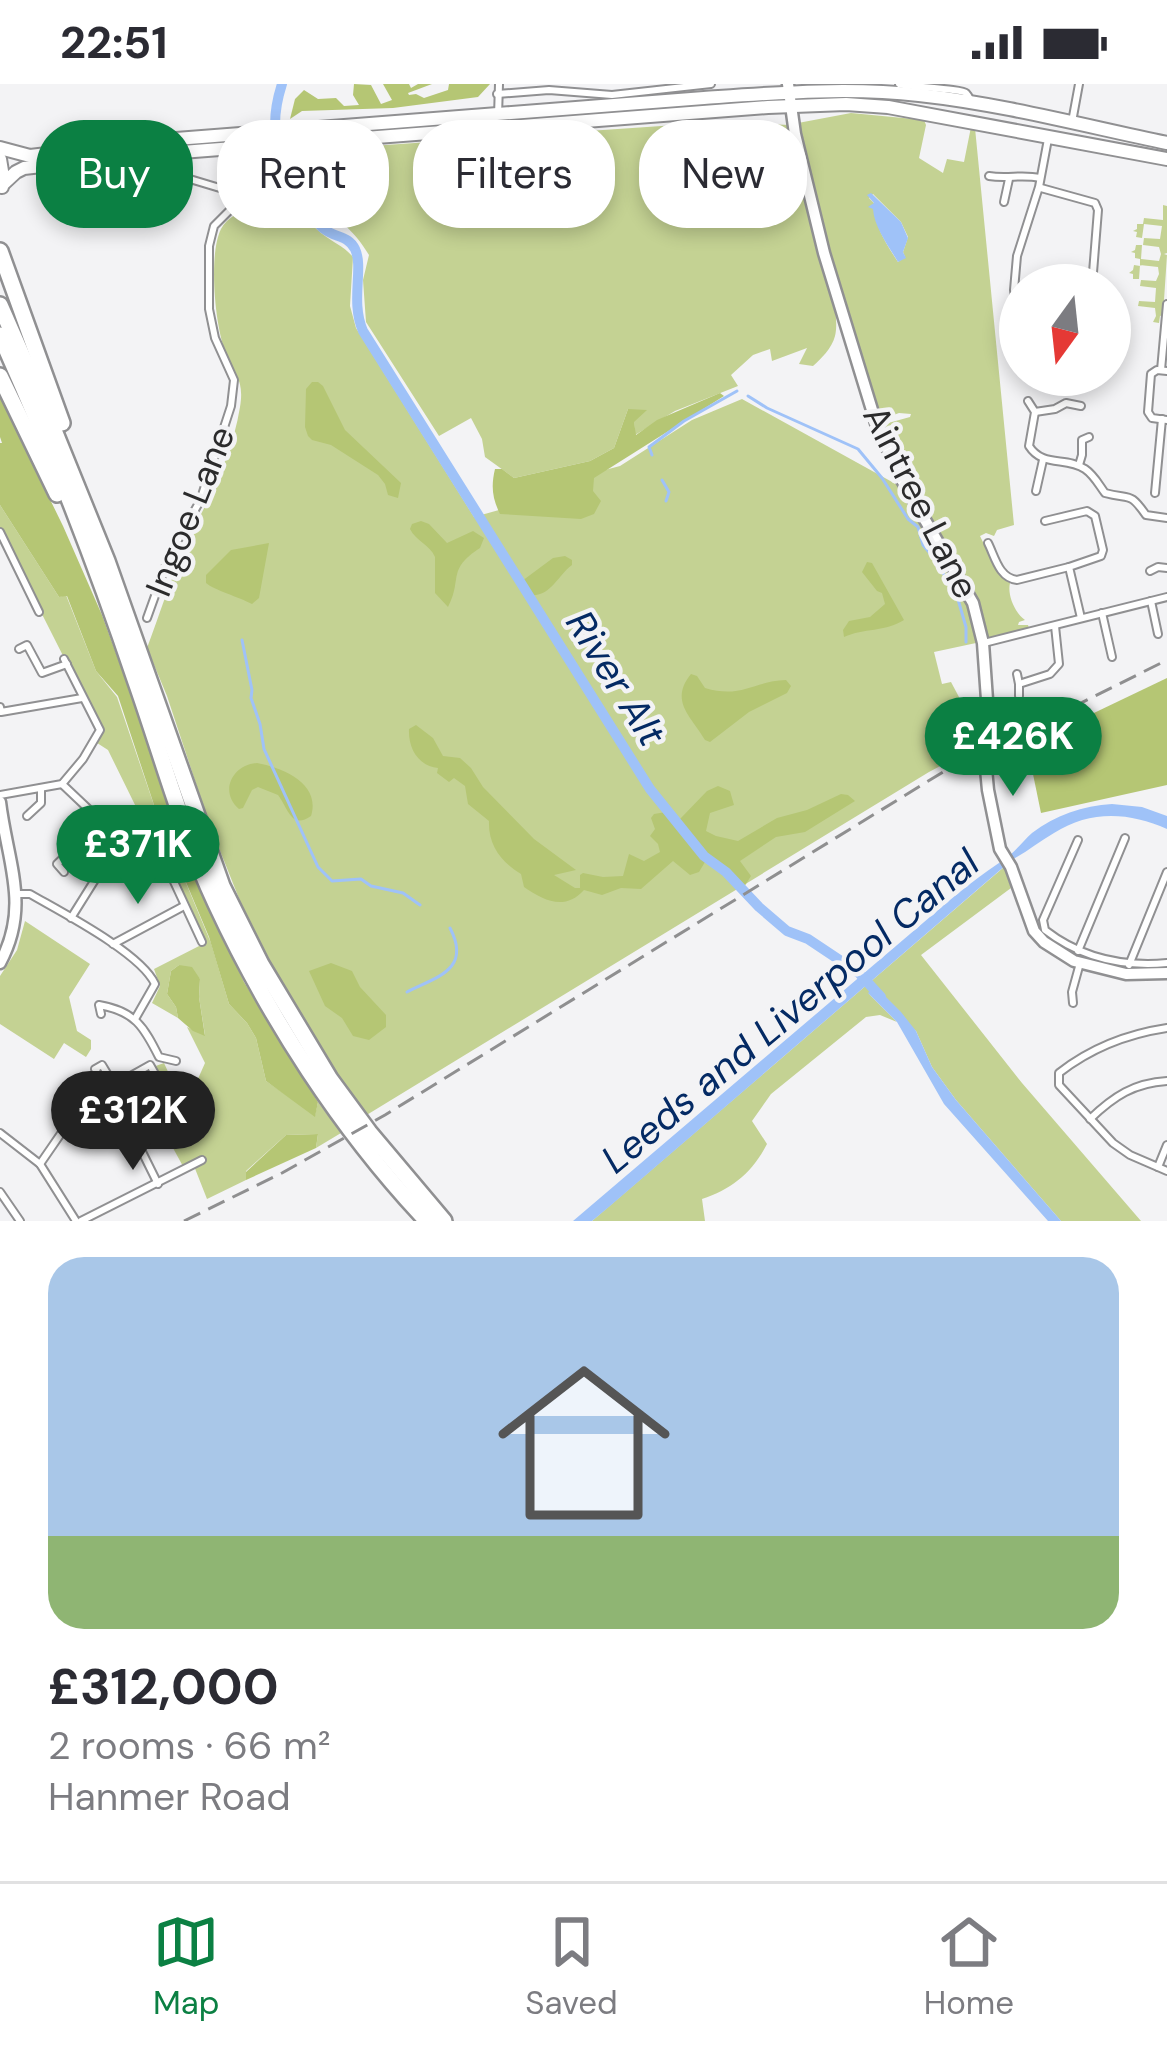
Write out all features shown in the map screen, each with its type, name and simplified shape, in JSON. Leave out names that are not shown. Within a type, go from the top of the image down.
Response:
[{"type":"highway","points":[[0,251],[107,560]]},
{"type":"highway","points":[[0,304],[107,560],[222,886],[261,964],[330,1079],[444,1221]]},
{"type":"highway","points":[[0,335],[101,582],[224,920],[289,1039],[320,1085],[358,1140],[427,1221]]},
{"type":"highway","points":[[0,376],[101,582]]},
{"type":"main road","points":[[498,120],[862,92],[971,103],[1167,143]]},
{"type":"main road","points":[[790,94],[992,124],[1167,159]]},
{"type":"main road","name":"Aintree Lane","points":[[790,94],[824,253],[876,423],[899,475],[973,603],[983,643],[989,728],[985,772],[1006,860],[1039,938],[1079,957]]},
{"type":"main road","points":[[992,124],[994,107]]},
{"type":"main road","points":[[0,148],[30,156],[217,142]]},
{"type":"main road","points":[[1,189],[24,169],[217,144]]},
{"type":"main road","points":[[0,159],[1,189]]},
{"type":"main road","points":[[0,798],[15,894],[15,926],[0,963]]},
{"type":"main road","points":[[1079,957],[1128,970],[1167,973]]},
{"type":"street","points":[[498,120],[498,89],[612,94],[711,84]]},
{"type":"street","points":[[899,84],[948,87],[964,92],[971,103]]},
{"type":"street","points":[[1071,124],[1079,84]]},
{"type":"street","points":[[1016,264],[1048,136]]},
{"type":"street","points":[[989,176],[1009,179],[1023,174],[1095,202],[1094,264]]},
{"type":"street","points":[[1004,202],[1009,179]]},
{"type":"street","name":"Ingoe Lane","points":[[147,619],[170,554],[200,501],[231,406],[235,380],[215,338],[209,309],[209,246],[217,223]]},
{"type":"street","points":[[1155,493],[1164,420],[1148,412],[1151,374],[1164,370],[1167,304]]},
{"type":"street","points":[[1028,400],[1035,412],[1029,446],[1034,455],[1079,465],[1091,472],[1105,493],[1132,497],[1145,515],[1167,518]]},
{"type":"street","points":[[1035,412],[1066,403],[1081,406]]},
{"type":"street","points":[[1079,465],[1082,440],[1089,437]]},
{"type":"street","points":[[1036,491],[1043,460]]},
{"type":"street","points":[[988,543],[1010,579],[1101,556],[1095,516],[1087,511],[1045,521]]},
{"type":"street","points":[[0,532],[40,612]]},
{"type":"street","points":[[0,562],[12,556]]},
{"type":"street","points":[[1069,567],[1081,618]]},
{"type":"street","points":[[1150,571],[1167,568]]},
{"type":"street","points":[[983,643],[1167,598]]},
{"type":"street","points":[[1151,601],[1158,634]]},
{"type":"street","points":[[1102,613],[1112,657]]},
{"type":"street","points":[[1019,684],[1050,674],[1059,664],[1055,626]]},
{"type":"street","points":[[0,798],[62,784],[100,730],[65,662],[42,673],[27,645],[20,649]]},
{"type":"street","points":[[1017,674],[1019,696]]},
{"type":"street","points":[[0,707],[1,712],[82,698]]},
{"type":"street","points":[[62,784],[121,839]]},
{"type":"street","points":[[27,816],[41,803],[40,788]]},
{"type":"street","points":[[70,918],[138,811]]},
{"type":"street","points":[[1073,1003],[1079,957],[1125,838]]},
{"type":"street","points":[[1078,840],[1042,920],[1045,931],[1079,957]]},
{"type":"street","points":[[64,872],[57,864],[75,847],[104,864]]},
{"type":"street","points":[[169,871],[202,942]]},
{"type":"street","points":[[1128,970],[1167,872]]},
{"type":"street","points":[[15,894],[30,894],[150,972],[155,984],[134,1019]]},
{"type":"street","points":[[112,944],[184,906]]},
{"type":"street","points":[[1128,970],[1167,963]]},
{"type":"street","points":[[99,1006],[134,1019],[144,1027],[159,1057],[176,1060]]},
{"type":"street","points":[[1167,1028],[1125,1036],[1059,1073],[1059,1085],[1130,1155],[1162,1169],[1167,1145]]},
{"type":"street","points":[[146,1055],[163,1088]]},
{"type":"street","points":[[40,1164],[91,1098],[150,1065]]},
{"type":"street","points":[[106,1075],[158,1184]]},
{"type":"street","points":[[1090,1119],[1134,1086],[1167,1081]]},
{"type":"street","points":[[1,1136],[40,1164],[79,1221],[202,1160]]},
{"type":"street","points":[[0,1192],[20,1221]]},
{"type":"green space","points":[[354,84],[371,85],[381,104],[392,100],[383,84],[409,84],[411,88],[432,84],[408,93],[424,98],[448,90],[449,84],[490,84],[478,97],[393,108],[302,111],[290,119],[295,99],[304,90],[318,99],[359,105]]},
{"type":"green space","points":[[851,113],[924,120],[919,158],[943,173],[947,159],[964,162],[971,127],[975,128],[1014,525],[997,530],[994,536],[980,536],[998,573],[1010,583],[1013,603],[1025,620],[1018,625],[1029,628],[985,639],[964,580],[904,478],[881,425],[911,414],[883,419],[872,396],[807,161],[807,121]],"holes":[[[873,194],[901,222],[908,237],[905,257],[898,262],[876,220],[869,198]]]},
{"type":"green space","points":[[639,128],[639,228],[807,228],[807,188],[833,294],[835,336],[813,366],[799,364],[807,348],[772,361],[770,349],[753,355],[731,375],[738,386],[675,411],[635,435],[628,409],[614,448],[590,461],[514,478],[485,457],[471,418],[439,436],[366,322],[363,280],[369,255],[348,228],[389,228],[389,145],[413,143],[413,228],[615,228],[615,129]]},
{"type":"green space","points":[[1163,205],[1167,206],[1159,323],[1153,322],[1155,308],[1138,306],[1139,301],[1155,302],[1156,288],[1140,286],[1141,280],[1156,281],[1158,267],[1140,265],[1131,252],[1136,245],[1142,245],[1141,259],[1159,261],[1159,247],[1143,245],[1144,238],[1160,239],[1162,226],[1144,224],[1142,238],[1133,231],[1144,218],[1163,220]]},
{"type":"green space","points":[[223,228],[317,228],[353,257],[350,306],[356,328],[474,517],[620,466],[692,420],[742,399],[903,488],[970,607],[976,643],[934,652],[942,684],[951,682],[968,714],[982,710],[982,744],[365,1116],[300,1022],[246,916],[147,648],[181,557],[225,461],[240,407],[240,386],[216,311],[217,241]]},
{"type":"green space","points":[[1134,265],[1140,266],[1139,279],[1131,274]]},
{"type":"green space","points":[[312,382],[323,386],[345,430],[401,483],[398,498],[388,495],[378,475],[308,436],[306,389]]},
{"type":"green space","points":[[720,393],[724,396],[594,478],[593,491],[601,501],[594,514],[581,519],[500,514],[493,492],[495,469],[514,478],[590,461],[614,448],[628,409],[647,410],[634,422],[636,435],[657,420]]},
{"type":"green space","points":[[0,397],[102,615],[210,910],[244,982],[318,1102],[315,1117],[266,1081],[256,1038],[229,1004],[209,937],[156,811],[118,696],[96,671],[67,596],[59,597],[0,505]]},
{"type":"green space","points":[[0,505],[59,597],[66,595],[96,671],[117,697],[156,811],[211,943],[229,1004],[256,1038],[266,1081],[315,1115],[318,1102],[341,1133],[316,1148],[318,1134],[286,1135],[246,1171],[246,1180],[207,1199],[194,1166],[185,1170],[149,1104],[168,1087],[164,1079],[158,1080],[153,1067],[164,1063],[177,1091],[197,1081],[205,1063],[187,1027],[205,1035],[200,979],[179,965],[171,971],[167,994],[178,1018],[152,1003],[160,986],[154,969],[203,944],[147,815],[138,811],[108,750],[94,741],[100,729],[0,531]]},
{"type":"green space","points":[[421,521],[447,543],[473,531],[484,538],[459,569],[448,607],[435,593],[435,557],[410,529]]},
{"type":"green space","points":[[269,543],[259,598],[252,604],[206,583],[206,575],[231,550]]},
{"type":"green space","points":[[565,556],[572,565],[549,589],[530,595],[522,581],[553,558]]},
{"type":"green space","points":[[867,562],[872,563],[904,620],[844,637],[849,621],[870,617],[885,604],[882,593],[862,572]]},
{"type":"green space","points":[[691,674],[705,688],[718,691],[786,680],[791,686],[710,742],[682,700]]},
{"type":"green space","points":[[1167,678],[1167,785],[1041,813],[1027,745]]},
{"type":"green space","points":[[416,725],[433,738],[443,756],[460,758],[471,768],[483,787],[534,839],[576,870],[554,875],[575,888],[580,888],[583,873],[623,876],[629,854],[644,861],[660,852],[650,836],[655,829],[654,814],[666,812],[705,862],[699,872],[690,875],[673,861],[641,889],[621,888],[602,895],[584,890],[562,902],[539,896],[524,887],[521,874],[497,852],[489,821],[468,804],[465,786],[454,778],[449,782],[437,773],[438,768],[416,755],[409,729]]},
{"type":"green space","points":[[257,763],[298,779],[311,795],[311,816],[294,819],[278,795],[258,787],[239,809],[230,795],[231,780],[241,769]]},
{"type":"green space","points":[[718,786],[730,791],[734,805],[710,813],[706,831],[738,841],[777,818],[841,794],[855,801],[805,832],[776,837],[740,861],[751,876],[744,887],[704,853],[680,819]]},
{"type":"green space","points":[[1004,867],[1011,888],[921,955],[1022,1083],[1141,1221],[1061,1221],[956,1100],[932,1067],[916,1031],[868,993],[897,1022],[880,1015],[866,1017],[771,1094],[752,1121],[767,1144],[740,1179],[702,1199],[705,1221],[592,1221]]},
{"type":"green space","points":[[25,921],[90,964],[69,997],[77,1031],[91,1040],[86,1057],[64,1043],[54,1059],[0,1024],[0,976],[17,950]]},
{"type":"green space","points":[[331,963],[352,971],[386,1015],[386,1027],[369,1040],[353,1036],[342,1018],[325,1006],[309,971]]},
{"type":"green space","points":[[179,965],[192,967],[200,979],[205,1036],[178,1018],[167,994],[171,971]]},
{"type":"green space","points":[[318,1134],[316,1148],[246,1180],[246,1172],[286,1135]]},
{"type":"water","points":[[871,193],[901,222],[908,238],[906,258],[898,262],[868,207],[874,203],[867,195]]},
{"type":"water","points":[[1112,804],[1167,816],[1167,829],[1138,819],[1096,817],[1068,826],[1013,859],[592,1221],[573,1221],[1032,833],[1070,812]]},
{"type":"water","points":[[875,986],[916,1031],[932,1067],[956,1100],[1061,1221],[1048,1221],[944,1104],[897,1022],[868,993]]},
{"type":"waterway","name":"River Alt","points":[[282,84],[275,117],[278,144],[318,223],[355,249],[363,331],[650,789],[704,856],[759,907],[787,931],[808,939],[859,973],[881,997]]},
{"type":"waterway","points":[[652,455],[649,447],[737,391]]},
{"type":"waterway","points":[[748,396],[858,449],[918,527],[923,545],[957,596],[966,642]]},
{"type":"waterway","points":[[662,480],[669,492],[666,501]]},
{"type":"waterway","points":[[242,640],[264,749],[318,867],[332,881],[361,879],[403,893],[420,905]]},
{"type":"waterway","points":[[407,992],[454,963],[456,942],[450,928]]},
{"type":"railway","points":[[184,1221],[385,1115],[943,772],[1167,660]]},
{"type":"water label","name":"Leeds and Liverpool Canal","points":[[790,1011]]}]
